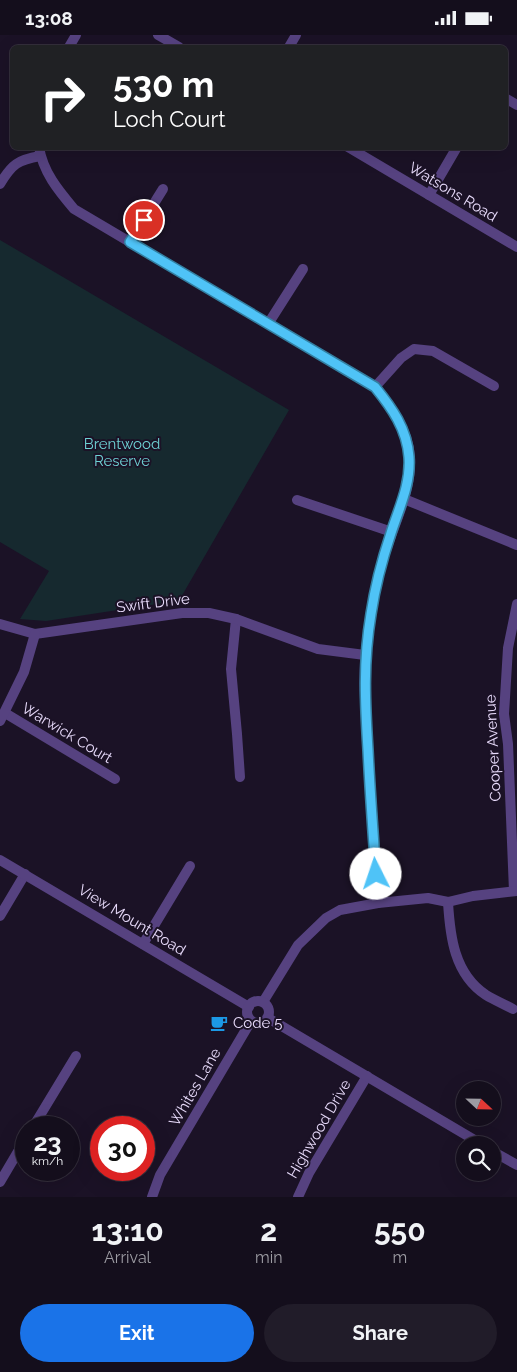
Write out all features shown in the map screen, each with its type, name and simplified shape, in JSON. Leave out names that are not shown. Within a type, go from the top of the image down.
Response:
[{"type":"street","points":[[158,35],[176,45]]},
{"type":"street","name":"Watsons Road","points":[[353,150],[517,247]]},
{"type":"street","points":[[429,195],[455,150]]},
{"type":"street","points":[[0,184],[7,172],[21,161],[39,152],[52,184],[74,209],[375,387],[394,411],[407,438],[410,458],[408,481],[376,586],[365,655],[364,694],[378,903]]},
{"type":"street","points":[[130,242],[163,189]]},
{"type":"street","points":[[268,324],[303,269]]},
{"type":"street","points":[[375,387],[401,358],[414,349],[433,351],[494,387]]},
{"type":"street","points":[[404,499],[517,545]]},
{"type":"street","points":[[297,500],[392,532]]},
{"type":"street","name":"Cooper Avenue","points":[[516,891],[512,744],[504,714],[508,648],[517,604]]},
{"type":"street","name":"Swift Drive","points":[[0,624],[35,634],[182,613],[208,613],[236,619],[318,649],[365,655]]},
{"type":"street","points":[[236,619],[231,669],[240,777]]},
{"type":"street","points":[[2,717],[24,672],[35,634]]},
{"type":"street","name":"Warwick Court","points":[[2,717],[115,779]]},
{"type":"street","name":"View Mount Road","points":[[0,860],[249,1007]]},
{"type":"street","points":[[143,944],[190,866]]},
{"type":"street","points":[[0,916],[25,874]]},
{"type":"street","points":[[263,1002],[298,945],[326,918],[340,910],[378,903],[428,898],[448,902],[473,895],[516,891]]},
{"type":"street","points":[[448,902],[450,937],[462,969],[485,994],[513,1009]]},
{"type":"street","points":[[254,1002],[263,1002],[269,1009],[268,1018],[260,1023],[251,1021],[248,1013],[249,1007],[254,1002]]},
{"type":"street","points":[[268,1018],[468,1136]]},
{"type":"street","name":"Whites Lane","points":[[152,1197],[160,1175],[251,1021]]},
{"type":"street","points":[[40,1116],[76,1055]]},
{"type":"street","name":"Highwood Drive","points":[[298,1197],[309,1173],[367,1076]]},
{"type":"street","points":[[501,1156],[517,1165]]},
{"type":"street","points":[[0,1182],[15,1157]]},
{"type":"green space","name":"Brentwood Reserve","points":[[0,240],[289,410],[180,599],[46,621],[20,619],[49,571],[0,542]]},
{"type":"place","name":"Code 5","points":[[219,1023]]},
{"type":"route","points":[[144,220],[130,242],[375,387],[394,411],[407,438],[410,458],[408,481],[376,586],[365,655],[364,694],[376,874]]}]
